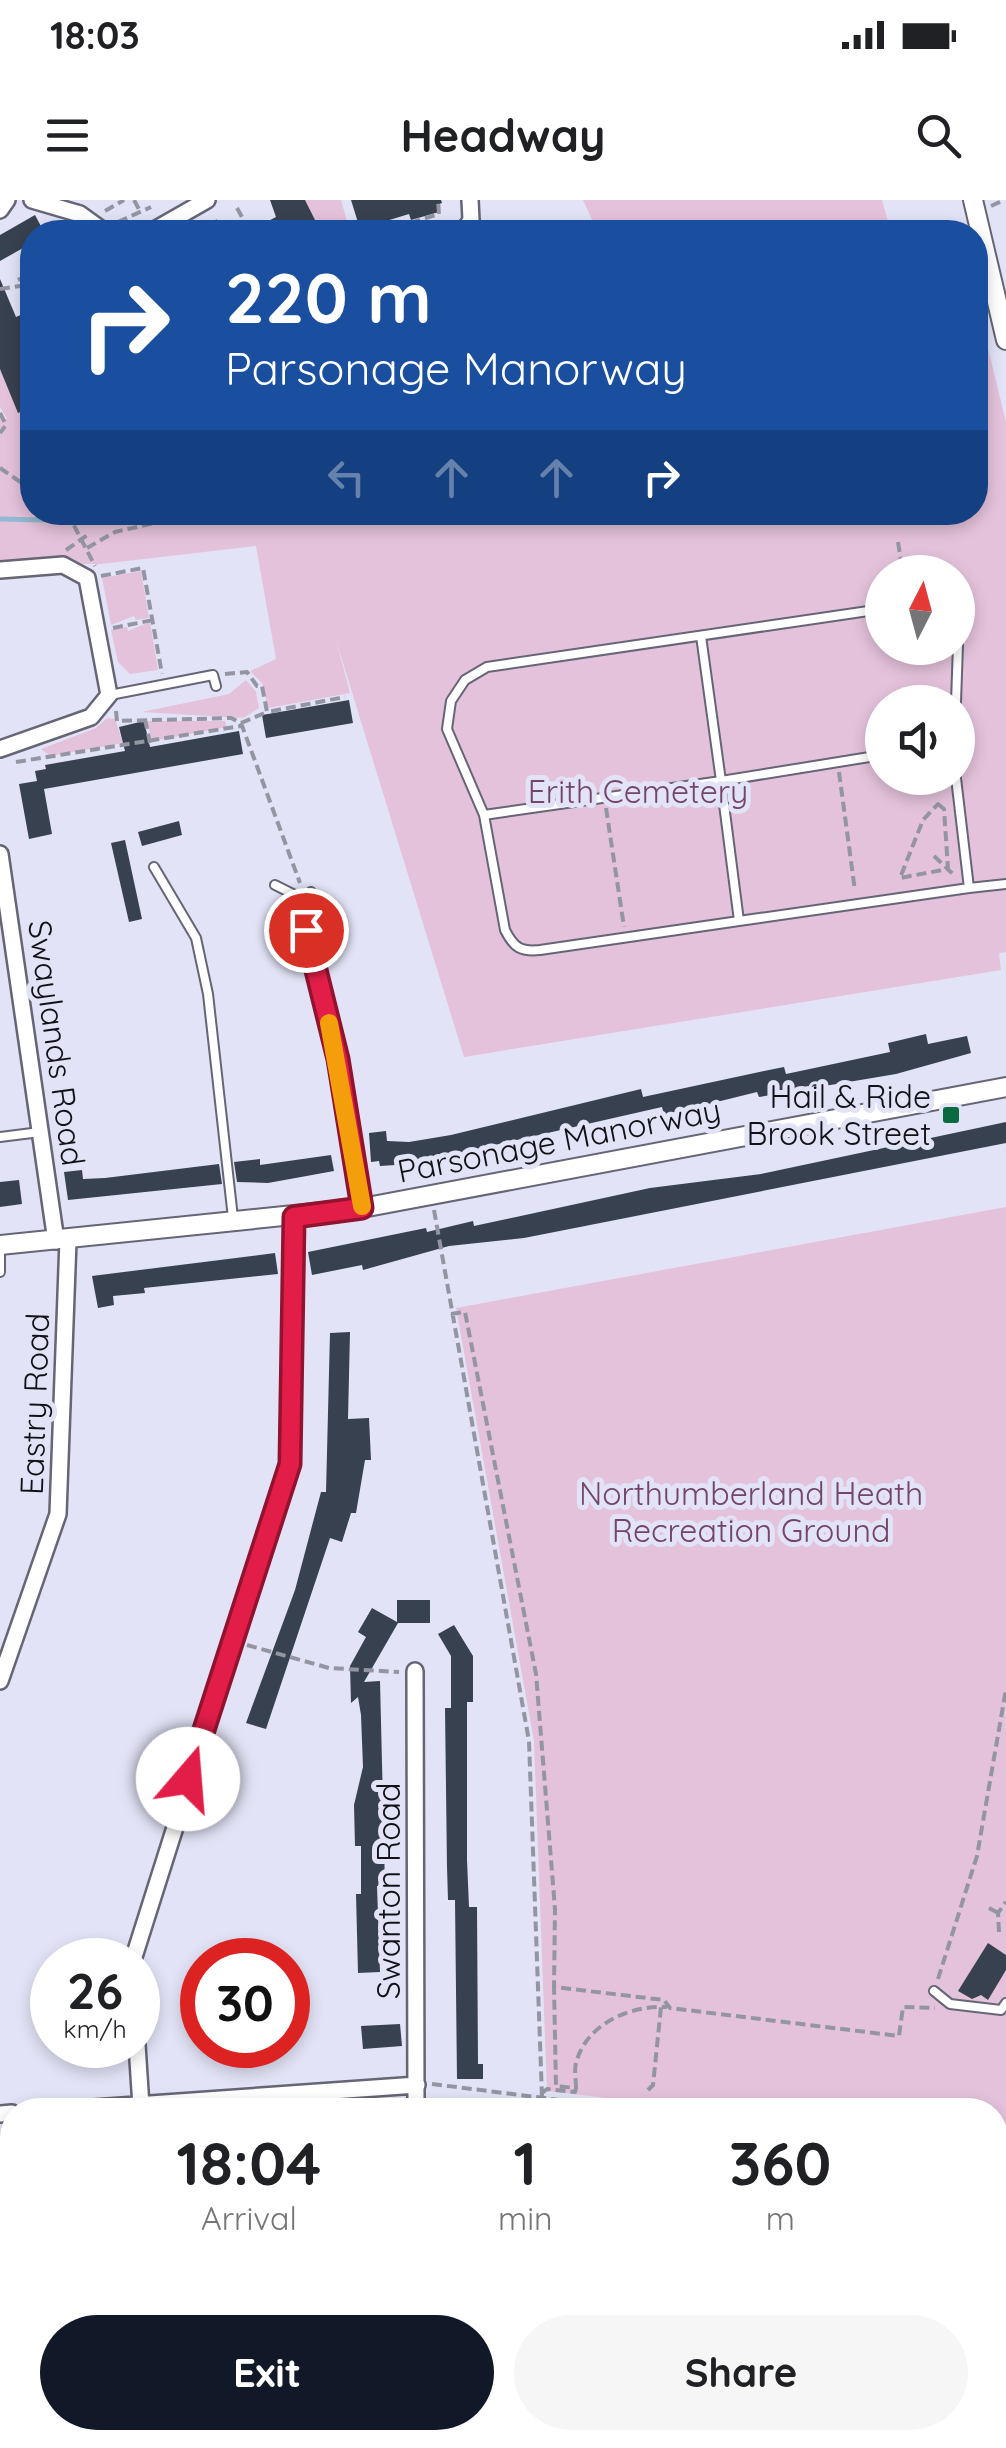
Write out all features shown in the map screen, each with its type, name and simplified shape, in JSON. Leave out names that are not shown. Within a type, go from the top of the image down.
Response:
[{"type":"street","points":[[0,210],[7,200]]},
{"type":"street","points":[[32,200],[90,220]]},
{"type":"street","points":[[162,220],[208,200]]},
{"type":"street","points":[[988,264],[1006,340]]},
{"type":"street","points":[[0,570],[63,566],[87,578],[107,700],[91,717],[0,749]]},
{"type":"street","name":"Swaylands Road","points":[[0,854],[62,1241]]},
{"type":"street","points":[[290,935],[318,928],[362,1208]]},
{"type":"street","name":"Parsonage Manorway","points":[[0,1247],[362,1208],[1006,1087]]},
{"type":"street","points":[[139,1938],[290,1464],[294,1217]]},
{"type":"street","name":"Eastry Road","points":[[0,1681],[58,1514],[62,1241]]},
{"type":"street","name":"Swanton Road","points":[[415,1671],[416,2098]]},
{"type":"street","points":[[139,2068],[141,2098]]},
{"type":"street","points":[[246,2098],[417,2085]]},
{"type":"lane","points":[[865,612],[488,668],[465,680],[452,701],[447,729],[484,816],[512,944],[524,952],[1006,884]]},
{"type":"lane","points":[[701,636],[739,921]]},
{"type":"lane","points":[[107,700],[213,675],[216,686]]},
{"type":"lane","points":[[484,816],[865,758]]},
{"type":"lane","points":[[958,795],[969,888]]},
{"type":"lane","points":[[154,867],[196,938],[210,1011],[234,1221]]},
{"type":"lane","points":[[275,885],[313,904]]},
{"type":"lane","points":[[311,892],[318,928]]},
{"type":"lane","points":[[0,1137],[42,1132]]},
{"type":"lane","points":[[0,1247],[0,1272]]},
{"type":"lane","points":[[934,1991],[956,2004],[1004,2008]]},
{"type":"path","points":[[101,214],[124,200]]},
{"type":"path","points":[[134,200],[143,220]]},
{"type":"path","points":[[420,220],[439,214],[438,200]]},
{"type":"path","points":[[126,220],[152,207]]},
{"type":"path","points":[[236,208],[243,220]]},
{"type":"path","points":[[0,413],[5,422],[0,433]]},
{"type":"path","points":[[74,525],[96,564],[87,578]]},
{"type":"path","points":[[88,548],[116,532],[146,525]]},
{"type":"path","points":[[82,538],[90,534]]},
{"type":"path","points":[[898,542],[900,555]]},
{"type":"path","points":[[87,578],[144,568],[164,685]]},
{"type":"path","points":[[97,631],[152,620]]},
{"type":"path","points":[[213,675],[247,672],[257,686],[262,686],[267,712]]},
{"type":"path","points":[[16,762],[150,743],[241,724],[267,712],[345,698]]},
{"type":"path","points":[[107,700],[116,707],[117,721],[231,718],[241,724],[298,881],[311,892]]},
{"type":"path","points":[[145,718],[150,743]]},
{"type":"path","points":[[837,762],[856,904]]},
{"type":"path","points":[[604,798],[626,938]]},
{"type":"path","points":[[938,804],[944,809],[948,869],[905,879],[899,874],[923,820],[938,804]]},
{"type":"path","points":[[934,856],[969,888]]},
{"type":"path","points":[[290,935],[278,916],[298,881]]},
{"type":"path","points":[[432,1195],[529,1740],[542,2095]]},
{"type":"path","points":[[451,1314],[465,1312],[536,1674],[555,1908],[556,2086],[576,2088]]},
{"type":"path","points":[[233,1640],[329,1668],[415,1671]]},
{"type":"path","points":[[929,2007],[977,1856],[1006,1688]]},
{"type":"path","points":[[999,1932],[998,1913],[1006,1902]]},
{"type":"path","points":[[989,1908],[998,1913]]},
{"type":"path","points":[[554,1988],[664,2000],[670,2008]]},
{"type":"path","points":[[542,2095],[548,2089],[575,2092],[575,2064],[605,2023],[635,2009],[661,2007],[899,2036],[903,2006],[948,2010],[956,2004]]},
{"type":"path","points":[[648,2090],[653,2085],[661,2007]]},
{"type":"path","points":[[417,2085],[561,2098]]},
{"type":"green space","points":[[298,200],[341,200],[347,220],[312,220],[307,203],[301,205]]},
{"type":"green space","points":[[583,200],[882,200],[888,220],[592,220]]},
{"type":"green space","name":"Erith Cemetery","points":[[988,348],[1006,422],[1006,952],[999,953],[1001,970],[464,1057],[336,640],[350,693],[268,708],[262,683],[250,671],[276,659],[256,546],[101,564],[83,564],[69,557],[0,562],[0,419],[7,419],[0,407],[0,366],[20,406],[20,525],[988,525]]},
{"type":"green space","points":[[141,571],[149,618],[136,620],[134,616],[111,625],[102,578]]},
{"type":"green space","points":[[150,622],[158,670],[130,674],[118,662],[111,630],[127,627],[128,631]]},
{"type":"green space","points":[[246,680],[256,692],[259,708],[243,718],[142,712],[229,694]]},
{"type":"green space","points":[[107,718],[115,719],[123,743],[50,756],[41,749],[96,728]]},
{"type":"green space","points":[[147,721],[225,721],[227,727],[152,741]]},
{"type":"green space","name":"Northumberland Heath Recreation Ground","points":[[1006,1207],[1006,2098],[607,2098],[547,2091],[534,1741],[456,1308]]},
{"type":"building","points":[[270,200],[305,200],[315,220],[270,220],[276,217]]},
{"type":"building","points":[[351,200],[442,203],[437,205],[439,212],[411,220],[409,214],[389,220],[357,220]]},
{"type":"building","points":[[20,224],[20,250],[0,261],[0,235]]},
{"type":"building","points":[[0,279],[16,317],[20,315],[20,412],[0,369]]},
{"type":"building","points":[[349,700],[353,723],[266,738],[262,715]]},
{"type":"building","points":[[144,721],[150,747],[239,731],[243,754],[44,789],[52,834],[29,839],[19,784],[37,781],[35,771],[46,769],[45,765],[125,751],[119,727]]},
{"type":"building","points":[[179,821],[182,835],[142,846],[138,832]]},
{"type":"building","points":[[125,840],[142,919],[129,922],[111,843]]},
{"type":"building","points":[[926,1034],[928,1044],[967,1036],[971,1053],[896,1074],[759,1097],[757,1092],[664,1115],[662,1107],[411,1164],[380,1166],[379,1161],[371,1162],[369,1133],[386,1131],[387,1141],[409,1142],[451,1135],[641,1089],[643,1097],[784,1067],[786,1074],[890,1052],[888,1043]]},
{"type":"building","points":[[1006,1122],[1006,1143],[524,1238],[449,1246],[363,1270],[362,1265],[312,1275],[308,1252],[426,1228],[427,1232],[473,1221],[474,1226],[650,1188],[761,1174]]},
{"type":"building","points":[[331,1155],[334,1171],[268,1183],[237,1182],[234,1162],[260,1159],[260,1165]]},
{"type":"building","points":[[219,1164],[222,1184],[68,1200],[64,1172],[82,1170],[83,1179],[105,1178]]},
{"type":"building","points":[[19,1180],[22,1204],[0,1207],[0,1182]]},
{"type":"building","points":[[275,1253],[278,1274],[144,1288],[145,1293],[113,1296],[114,1305],[98,1308],[92,1276]]},
{"type":"building","points":[[350,1332],[348,1419],[369,1418],[371,1460],[365,1460],[356,1513],[351,1513],[342,1542],[330,1538],[266,1729],[246,1723],[295,1590],[321,1492],[326,1492],[330,1333]]},
{"type":"building","points":[[397,1600],[430,1600],[430,1623],[398,1623],[364,1682],[380,1681],[385,1886],[377,1886],[380,1972],[358,1973],[356,1894],[361,1894],[361,1846],[355,1846],[354,1805],[363,1767],[361,1715],[358,1697],[351,1703],[350,1666],[366,1637],[358,1632],[372,1608],[397,1622]]},
{"type":"building","points":[[454,1625],[473,1656],[473,1702],[467,1702],[467,1860],[469,1907],[477,1907],[478,2064],[483,2064],[483,2079],[457,2079],[455,1900],[448,1900],[447,1867],[445,1708],[451,1708],[451,1656],[438,1634]]},
{"type":"building","points":[[988,1943],[1006,1955],[1006,1970],[988,2000],[981,1995],[972,1999],[958,1991]]},
{"type":"building","points":[[400,2024],[402,2046],[363,2049],[361,2026]]},
{"type":"waterway","points":[[0,519],[20,519]]},
{"type":"slow traffic","points":[[329,1023],[362,1206]]},
{"type":"place","name":"Hail & Ride Brook Street","points":[[951,1115]]},
{"type":"route","points":[[188,1779],[290,1464],[294,1217],[362,1208],[338,1059],[306,930]]}]
